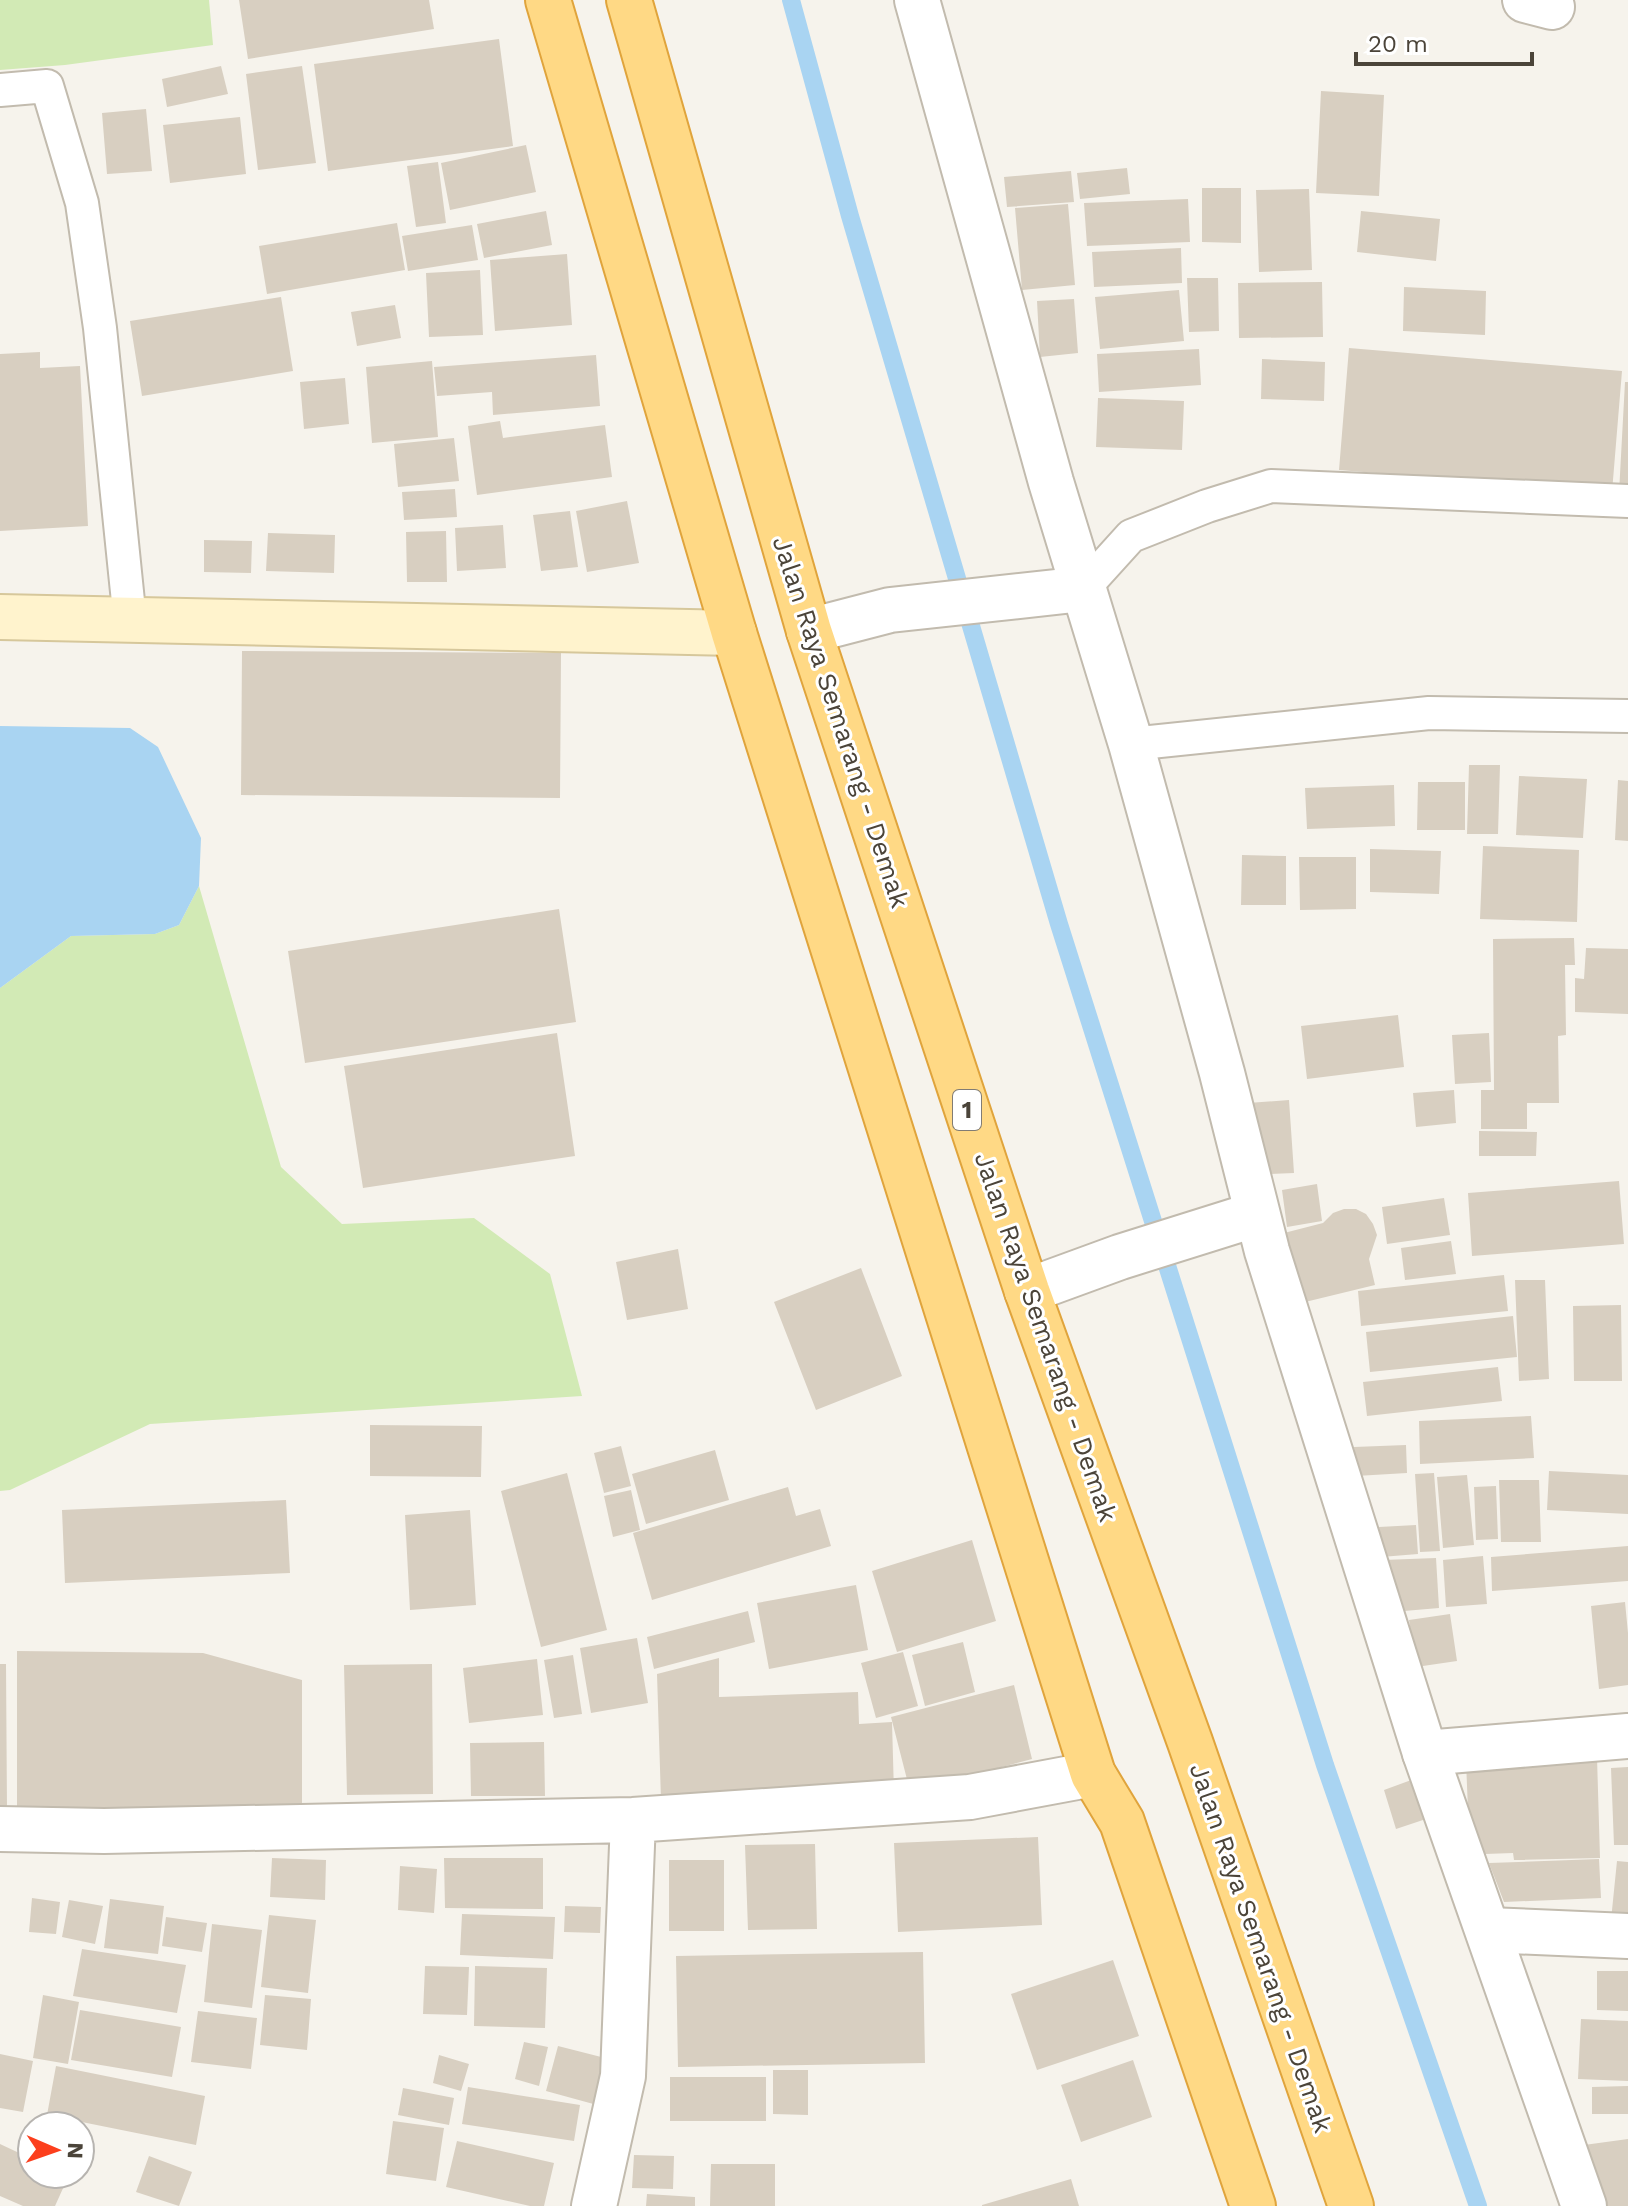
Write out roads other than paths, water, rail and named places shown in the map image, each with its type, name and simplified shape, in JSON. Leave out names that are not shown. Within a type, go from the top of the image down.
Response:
[{"type":"highway","points":[[548,0],[734,633],[1093,1774],[1122,1822],[1253,2206]]},
{"type":"highway","name":"Jalan Raya Semarang - Demak","points":[[629,0],[809,631],[1027,1291],[1190,1742],[1351,2206]]},
{"type":"main road","points":[[0,617],[734,633]]},
{"type":"street","points":[[917,0],[1083,589],[1131,744],[1222,1073],[1257,1214],[1425,1753],[1584,2206]]},
{"type":"street","points":[[809,631],[890,610],[1083,589]]},
{"type":"street","points":[[1027,1291],[1120,1257],[1257,1214]]},
{"type":"street","points":[[1425,1753],[1628,1736]]},
{"type":"street","points":[[2,1834],[633,1820],[970,1797],[1093,1774]]},
{"type":"street","points":[[594,2206],[623,2076],[633,1820]]},
{"type":"street","points":[[1488,1930],[1628,1936]]},
{"type":"lane","points":[[0,90],[47,86],[82,203],[100,328],[130,621]]},
{"type":"lane","points":[[1083,589],[1131,536],[1207,506],[1271,486],[1628,501]]},
{"type":"lane","points":[[1131,744],[1429,713],[1628,716]]},
{"type":"water","points":[[0,726],[130,728],[158,747],[201,838],[199,886],[179,925],[155,934],[71,936],[0,988]]},
{"type":"waterway","points":[[791,0],[850,216],[1059,924],[1325,1765],[1478,2206]]}]
